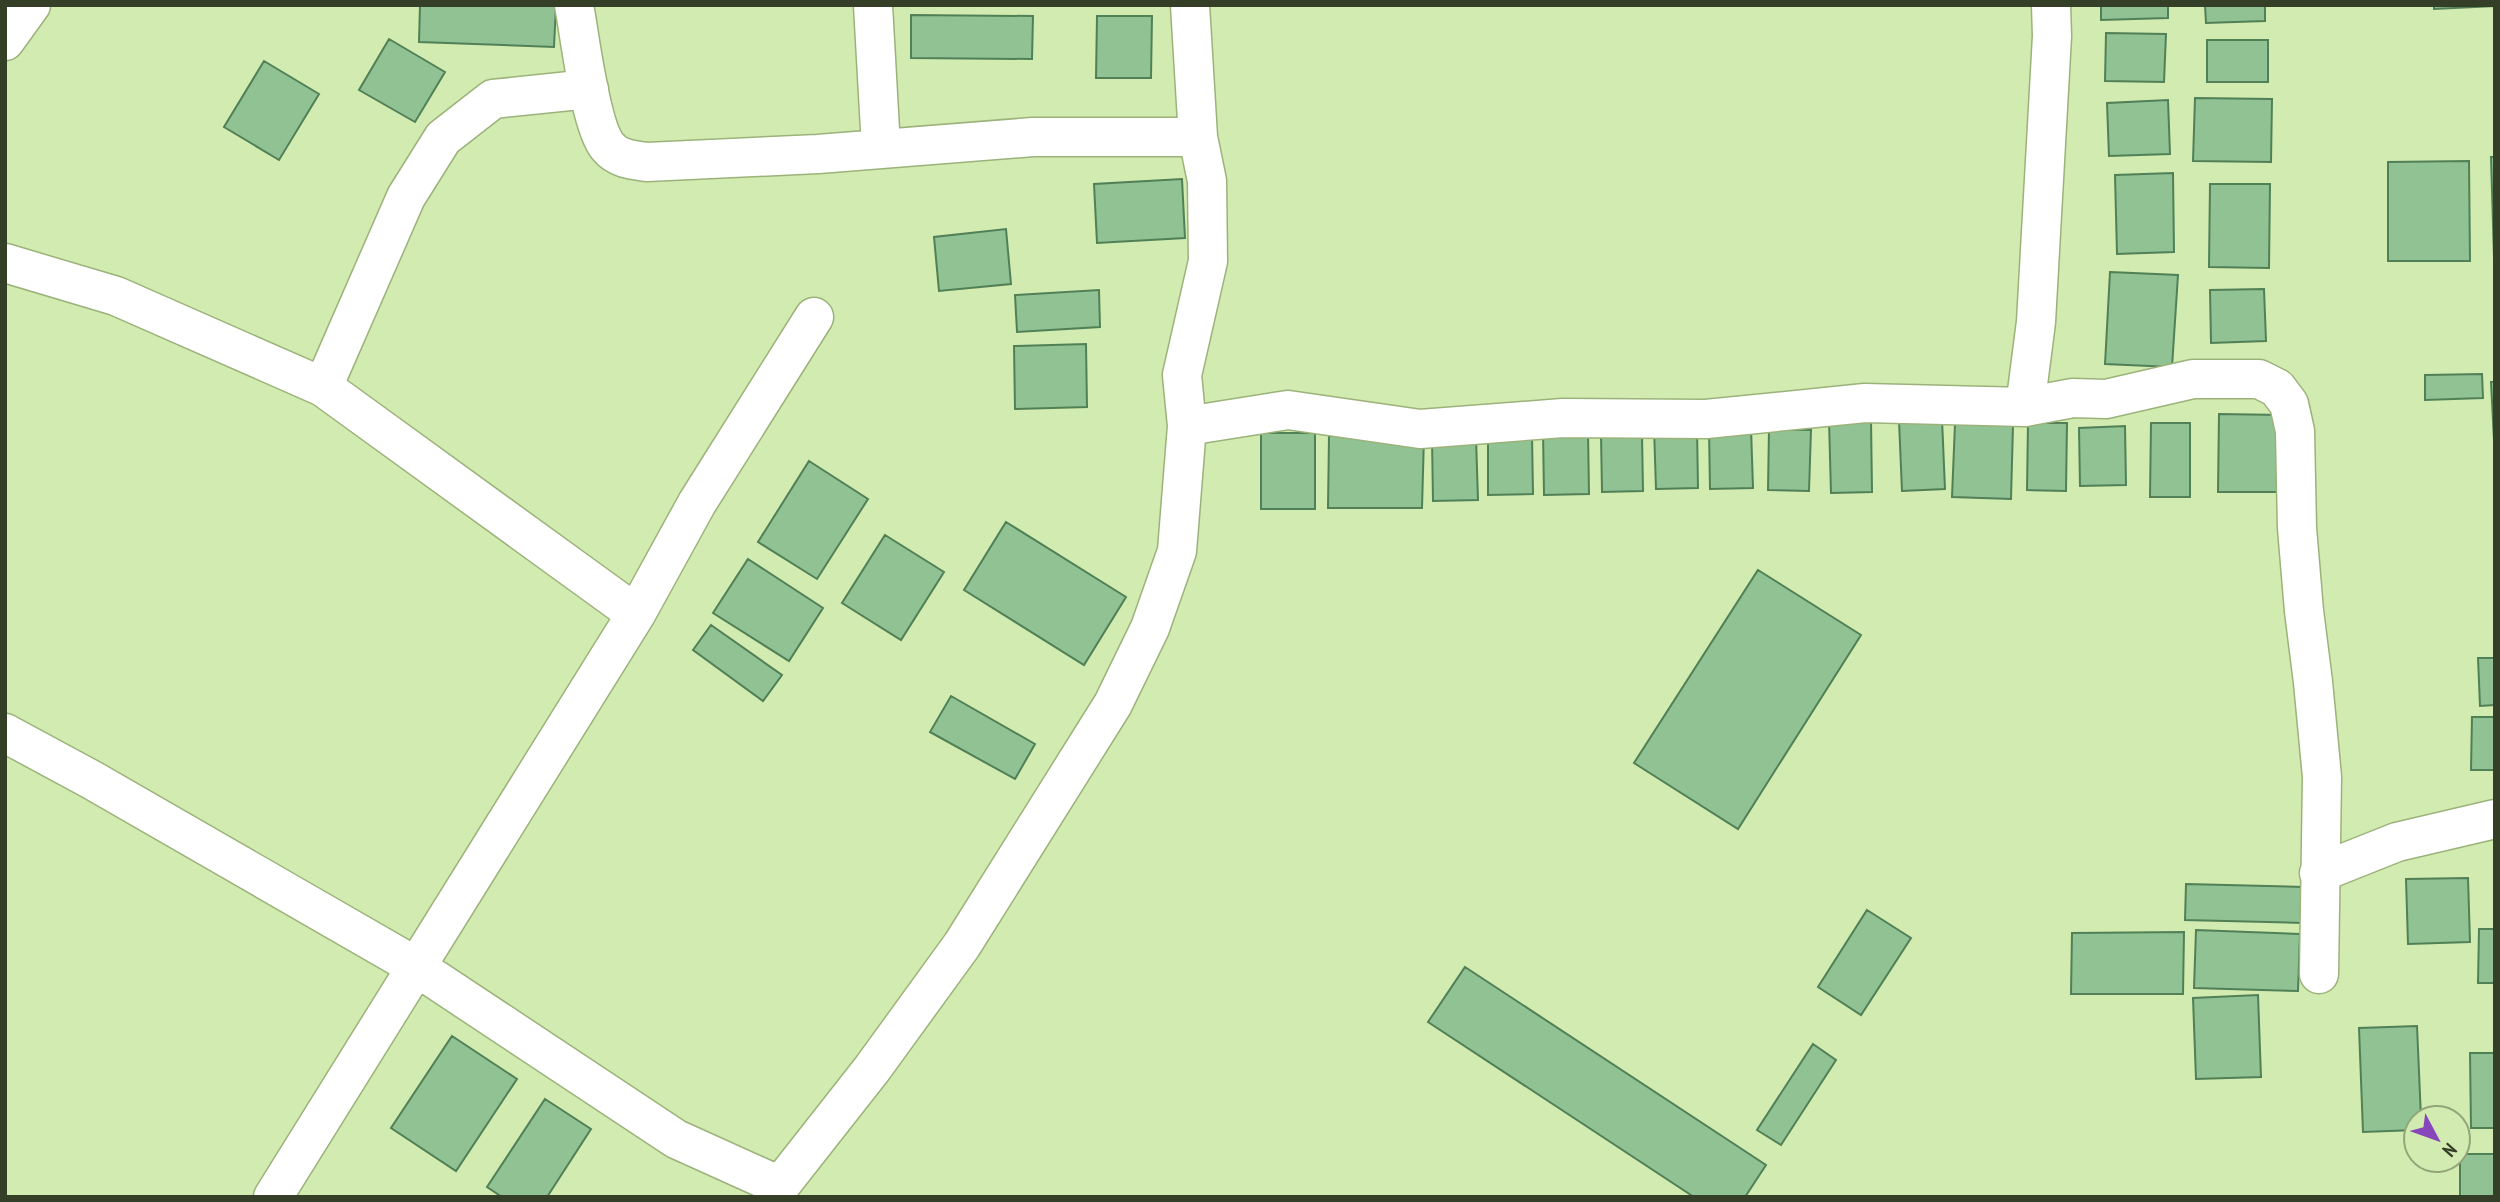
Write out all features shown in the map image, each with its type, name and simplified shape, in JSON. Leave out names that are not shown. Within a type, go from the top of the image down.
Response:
[{"type":"street","points":[[5,41],[32,5]]},
{"type":"street","points":[[574,5],[597,128],[608,147],[622,158],[647,162],[818,154],[1033,137],[1198,137]]},
{"type":"street","points":[[873,5],[881,148]]},
{"type":"street","points":[[5,733],[415,965],[676,1139],[778,1191],[872,1069],[962,945],[1113,704],[1150,628],[1177,551],[1187,426],[1182,375],[1209,261],[1208,181],[1198,137],[1190,5]]},
{"type":"street","points":[[2025,407],[2036,322],[2052,36],[2051,5]]},
{"type":"street","points":[[323,387],[406,197],[443,138],[493,99],[589,89]]},
{"type":"street","points":[[5,263],[116,296],[323,387],[636,614]]},
{"type":"street","points":[[273,1197],[636,614],[696,503],[814,317]]},
{"type":"street","points":[[1187,426],[1287,410],[1420,429],[1563,418],[1706,419],[1866,403],[2025,407],[2073,398],[2106,399],[2193,379],[2259,379],[2277,388],[2289,404],[2295,430],[2297,528],[2322,777],[2319,974]]},
{"type":"street","points":[[2319,873],[2397,842],[2495,819]]},
{"type":"building","points":[[420,5],[556,5],[554,47],[419,42]]},
{"type":"building","points":[[2101,5],[2168,5],[2168,18],[2101,20]]},
{"type":"building","points":[[2205,5],[2265,5],[2265,21],[2206,23]]},
{"type":"building","points":[[2434,5],[2495,5],[2495,6],[2434,9]]},
{"type":"building","points":[[911,15],[1033,16],[1032,59],[911,58]]},
{"type":"building","points":[[1097,16],[1152,16],[1151,78],[1096,78]]},
{"type":"building","points":[[2106,33],[2166,34],[2164,82],[2105,81]]},
{"type":"building","points":[[389,39],[445,72],[415,122],[359,90]]},
{"type":"building","points":[[2207,40],[2268,40],[2268,82],[2207,82]]},
{"type":"building","points":[[264,61],[319,94],[279,160],[224,127]]},
{"type":"building","points":[[2195,98],[2272,99],[2271,162],[2193,161]]},
{"type":"building","points":[[2168,100],[2170,154],[2109,156],[2107,103]]},
{"type":"building","points":[[2491,157],[2495,157],[2495,258],[2494,258]]},
{"type":"building","points":[[2469,161],[2470,261],[2388,261],[2388,162]]},
{"type":"building","points":[[2173,173],[2174,252],[2117,254],[2115,175]]},
{"type":"building","points":[[1182,179],[1185,238],[1097,243],[1094,184]]},
{"type":"building","points":[[2210,184],[2270,184],[2269,268],[2209,267]]},
{"type":"building","points":[[1006,229],[1011,284],[939,291],[934,237]]},
{"type":"building","points":[[2110,272],[2178,275],[2172,367],[2105,364]]},
{"type":"building","points":[[2264,289],[2266,341],[2211,343],[2210,290]]},
{"type":"building","points":[[1099,290],[1100,327],[1017,332],[1015,295]]},
{"type":"building","points":[[1086,344],[1087,407],[1015,409],[1014,346]]},
{"type":"building","points":[[2482,374],[2483,398],[2425,400],[2425,375]]},
{"type":"building","points":[[2491,382],[2495,382],[2495,460]]},
{"type":"building","points":[[2219,414],[2282,415],[2280,492],[2218,492]]},
{"type":"building","points":[[1871,419],[1872,492],[1831,493],[1829,421]]},
{"type":"building","points":[[1942,419],[1945,489],[1902,491],[1899,421]]},
{"type":"building","points":[[2028,423],[2067,423],[2066,491],[2027,490]]},
{"type":"building","points":[[2151,423],[2190,423],[2190,497],[2150,497]]},
{"type":"building","points":[[1955,424],[2013,425],[2011,499],[1952,497]]},
{"type":"building","points":[[2125,426],[2126,485],[2080,486],[2079,428]]},
{"type":"building","points":[[1697,427],[1698,488],[1656,489],[1654,428]]},
{"type":"building","points":[[1751,428],[1753,488],[1710,489],[1709,429]]},
{"type":"building","points":[[1769,429],[1811,430],[1809,491],[1768,490]]},
{"type":"building","points":[[1543,431],[1588,431],[1589,494],[1544,495]]},
{"type":"building","points":[[1261,433],[1315,433],[1315,509],[1261,509]]},
{"type":"building","points":[[1601,435],[1642,435],[1643,491],[1602,492]]},
{"type":"building","points":[[1329,436],[1424,436],[1422,508],[1328,508]]},
{"type":"building","points":[[1488,436],[1532,436],[1533,494],[1488,495]]},
{"type":"building","points":[[1476,438],[1478,500],[1433,501],[1432,439]]},
{"type":"building","points":[[809,461],[868,499],[817,579],[758,542]]},
{"type":"building","points":[[1006,522],[1126,597],[1084,665],[964,590]]},
{"type":"building","points":[[885,535],[944,572],[901,640],[842,603]]},
{"type":"building","points":[[748,559],[823,608],[789,661],[713,613]]},
{"type":"building","points":[[1758,570],[1861,635],[1738,829],[1634,763]]},
{"type":"building","points":[[711,625],[782,675],[763,701],[693,650]]},
{"type":"building","points":[[2478,658],[2495,658],[2495,705],[2480,706]]},
{"type":"building","points":[[951,696],[1035,744],[1015,779],[930,732]]},
{"type":"building","points":[[2472,717],[2495,717],[2495,770],[2471,770]]},
{"type":"building","points":[[2468,878],[2470,942],[2408,944],[2406,879]]},
{"type":"building","points":[[2186,884],[2304,887],[2303,923],[2185,920]]},
{"type":"building","points":[[1867,910],[1911,938],[1861,1015],[1818,987]]},
{"type":"building","points":[[2479,929],[2495,929],[2495,983],[2478,983]]},
{"type":"building","points":[[2196,930],[2300,934],[2298,991],[2194,988]]},
{"type":"building","points":[[2184,932],[2183,994],[2071,994],[2072,933]]},
{"type":"building","points":[[1465,967],[1766,1165],[1745,1197],[1694,1197],[1428,1022]]},
{"type":"building","points":[[2258,995],[2261,1077],[2196,1079],[2193,998]]},
{"type":"building","points":[[2417,1026],[2420,1104],[2402,1104],[2402,1131],[2363,1132],[2359,1028]]},
{"type":"building","points":[[452,1036],[517,1079],[456,1171],[391,1128]]},
{"type":"building","points":[[1813,1044],[1836,1060],[1781,1145],[1757,1130]]},
{"type":"building","points":[[2470,1053],[2495,1053],[2495,1128],[2472,1128]]},
{"type":"building","points":[[545,1099],[591,1129],[547,1197],[502,1197],[487,1187]]},
{"type":"building","points":[[2472,1154],[2495,1154],[2495,1197],[2460,1197],[2460,1174],[2472,1174]]}]
